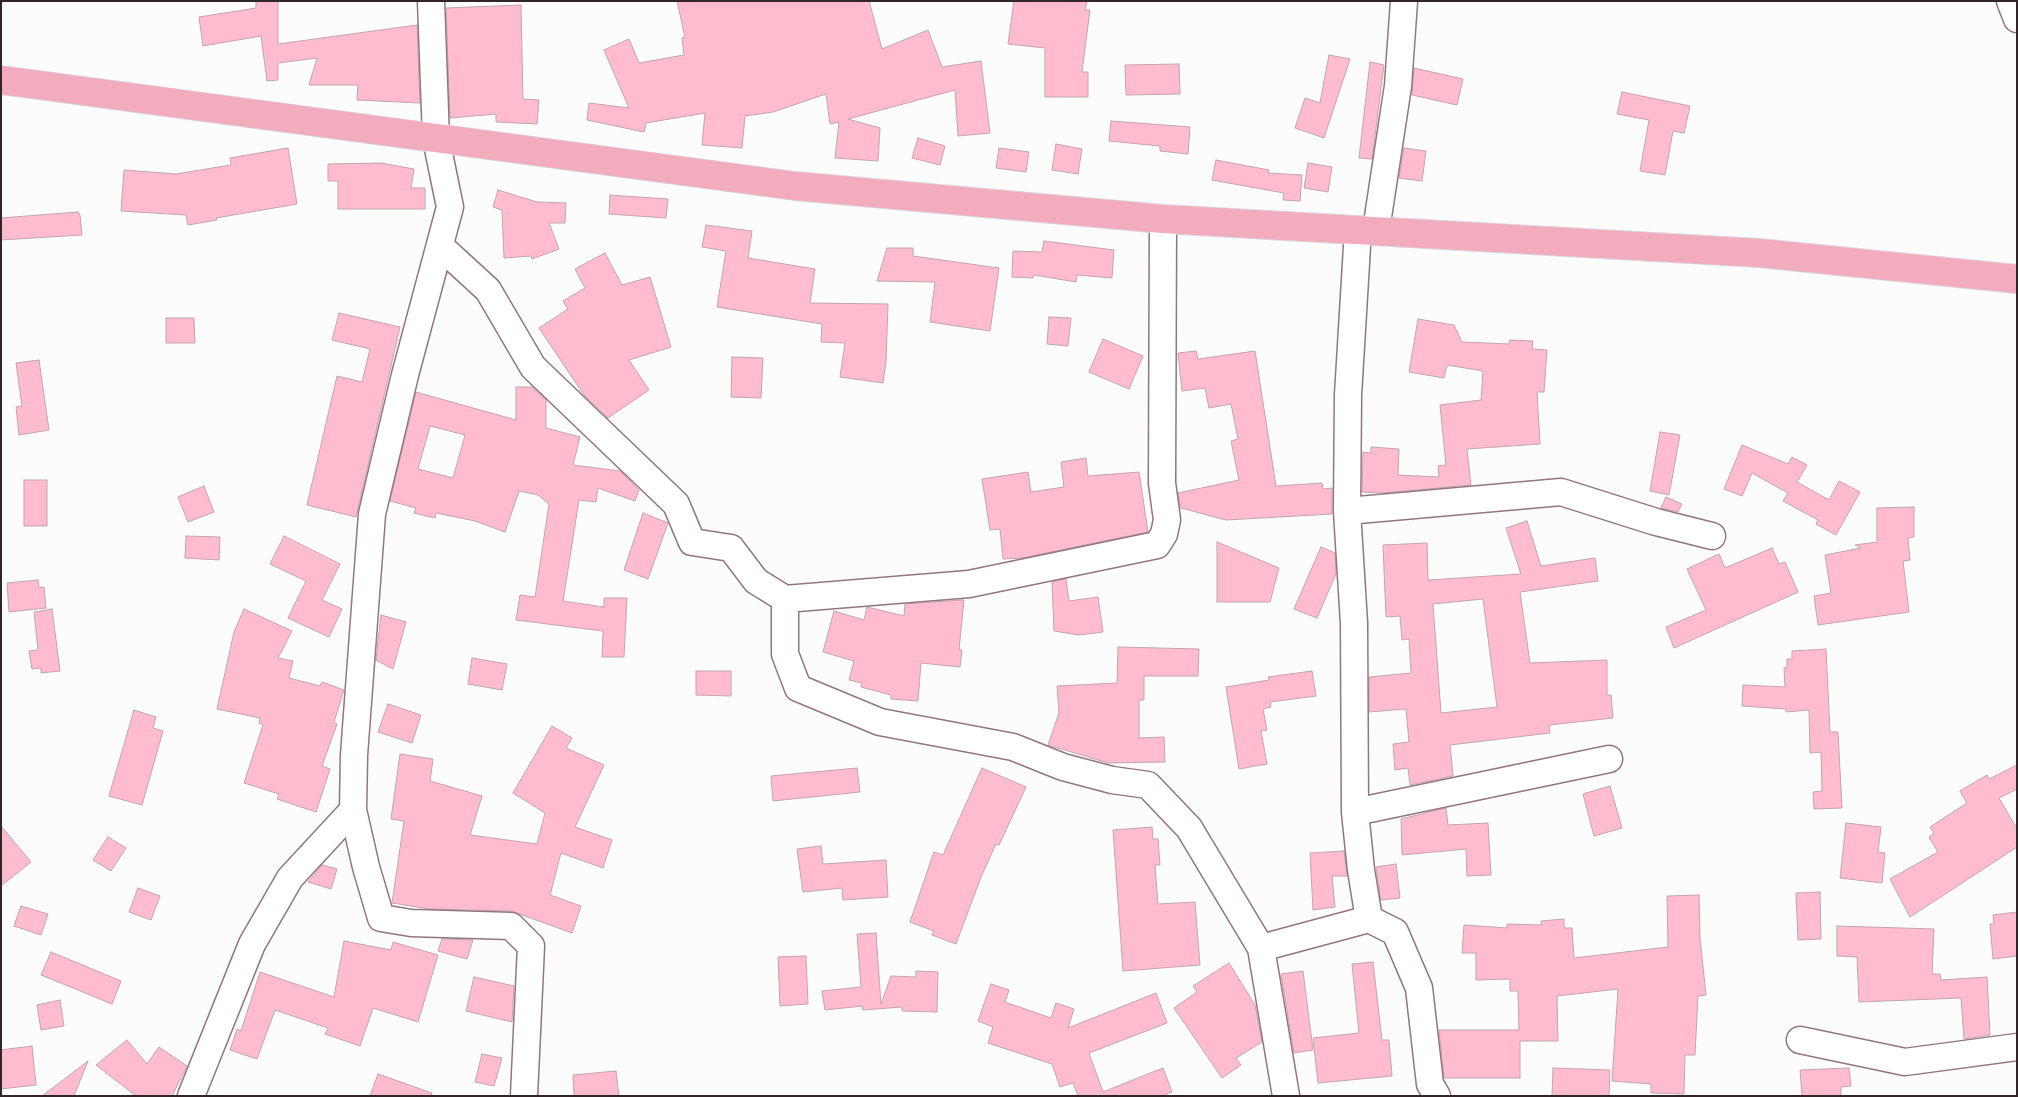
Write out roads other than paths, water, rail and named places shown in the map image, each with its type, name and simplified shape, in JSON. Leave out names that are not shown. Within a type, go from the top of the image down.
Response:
[{"type":"highway","points":[[1,80],[795,186],[1163,219],[1759,252],[2017,279]]},
{"type":"street","points":[[431,1],[436,139],[450,207],[405,374],[372,514],[354,746],[353,810],[366,867],[381,918],[411,923],[511,926],[531,946],[524,1096]]},
{"type":"street","points":[[1369,919],[1361,870],[1355,812],[1354,623],[1348,511],[1348,395],[1367,230],[1398,86],[1404,1]]},
{"type":"street","points":[[2010,1],[2017,19]]},
{"type":"street","points":[[440,246],[488,290],[533,367],[676,504],[692,542],[731,548],[756,581],[785,599],[969,584],[1157,545],[1164,534],[1168,520],[1162,484],[1163,219]]},
{"type":"street","points":[[1348,511],[1561,492],[1656,522],[1712,536]]},
{"type":"street","points":[[785,599],[785,654],[798,688],[880,722],[1013,747],[1063,767],[1112,780],[1148,785],[1189,828],[1261,948],[1286,1096]]},
{"type":"street","points":[[1355,812],[1609,759]]},
{"type":"street","points":[[192,1096],[252,944],[290,878],[353,810]]},
{"type":"street","points":[[1261,948],[1369,919],[1395,932],[1419,988],[1430,1084],[1437,1096]]},
{"type":"street","points":[[1800,1040],[1905,1062],[2017,1047]]}]
